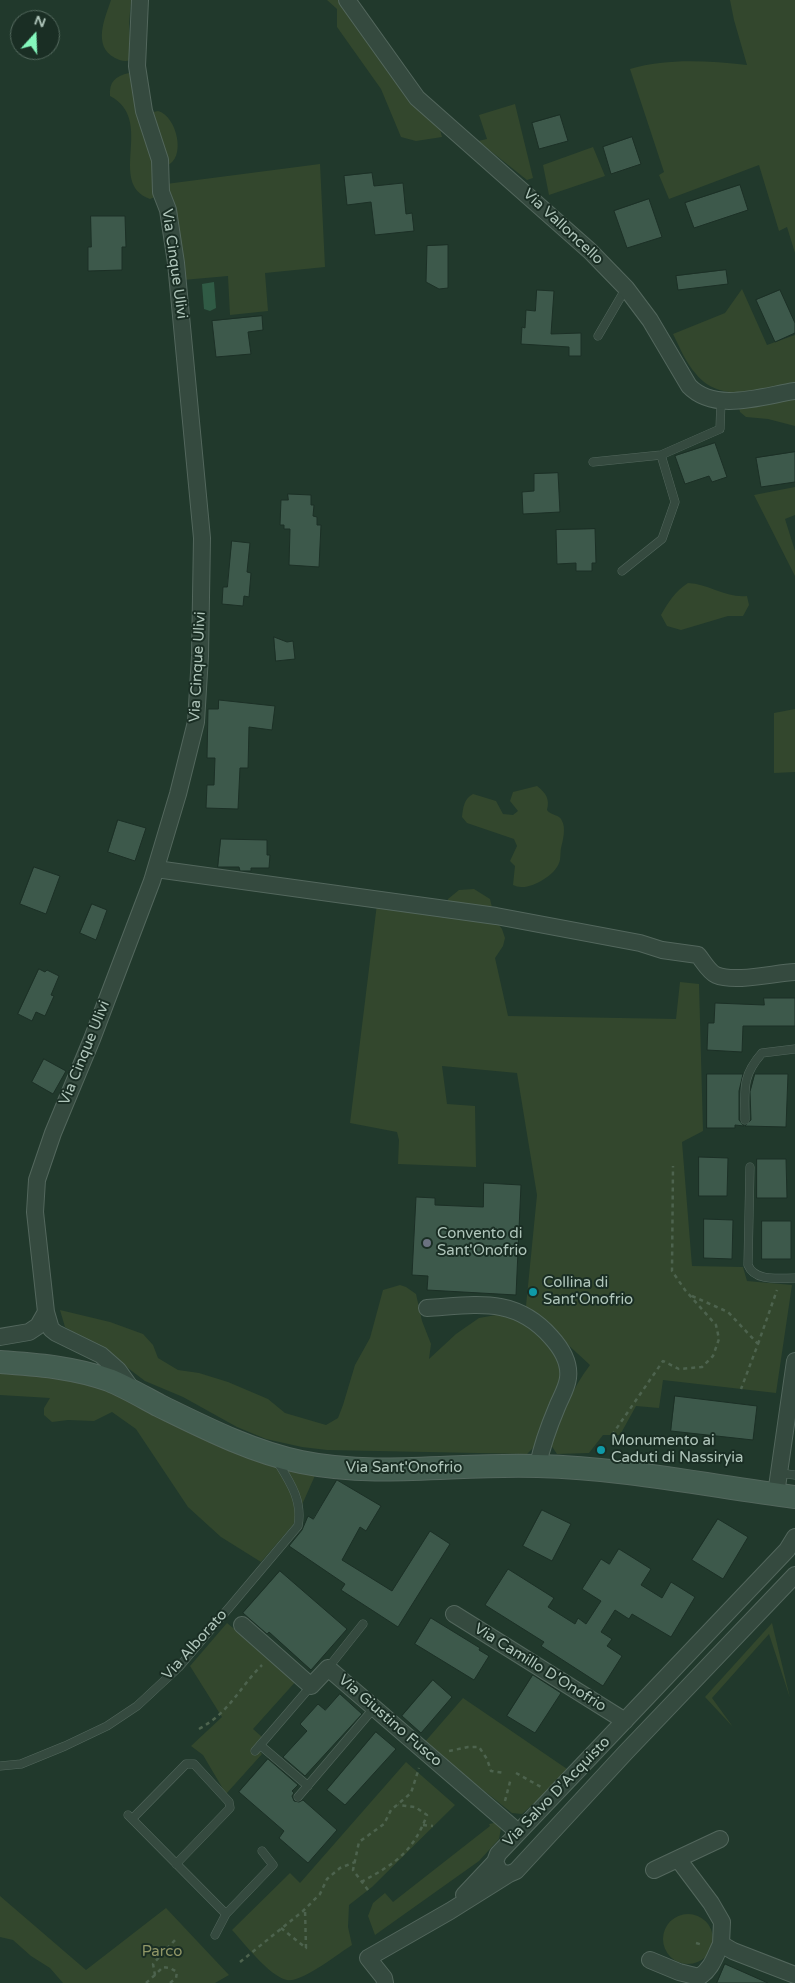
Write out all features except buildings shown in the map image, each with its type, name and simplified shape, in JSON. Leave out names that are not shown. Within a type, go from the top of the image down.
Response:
[{"type":"street","name":"Via Cinque Ulivi","points":[[134,1393],[118,1370],[101,1355],[51,1329],[46,1312],[34,1212],[37,1180],[52,1133],[92,1039],[156,870],[196,722],[200,656],[202,538],[176,263],[168,210],[161,192],[160,160],[144,111],[137,66],[140,0]]},
{"type":"street","name":"Via Valloncello","points":[[346,0],[417,98],[590,251],[626,288],[650,320],[689,386],[701,396],[721,402],[795,391]]},
{"type":"street","points":[[156,870],[496,916],[640,943],[662,950],[698,955],[716,975],[734,978],[795,972]]},
{"type":"street","points":[[426,1308],[482,1305],[512,1308],[529,1318],[548,1333],[559,1345],[566,1361],[568,1379],[548,1429],[538,1466]]},
{"type":"street","points":[[0,1337],[29,1332],[38,1326],[46,1312]]},
{"type":"street","points":[[786,1485],[795,1361]]},
{"type":"street","name":"Via Sant'Onofrio","points":[[0,1362],[64,1367],[111,1381],[199,1425],[274,1455],[300,1462],[359,1470],[538,1466],[786,1485]]},
{"type":"street","name":"Via Salvo D'Acquisto","points":[[795,1537],[787,1550],[498,1854],[495,1862],[500,1872],[509,1874],[516,1871],[692,1682],[795,1575]]},
{"type":"street","name":"Via Camillo D'Onofrio","points":[[454,1614],[625,1721]]},
{"type":"street","points":[[242,1625],[311,1686]]},
{"type":"street","points":[[676,1667],[692,1682]]},
{"type":"street","name":"Via Giustino Fusco","points":[[311,1686],[328,1668],[518,1832]]},
{"type":"street","points":[[654,1870],[720,1839]]},
{"type":"street","points":[[650,1960],[678,1972],[700,1977],[706,1973],[713,1963],[721,1944],[722,1922],[711,1903],[678,1859]]},
{"type":"street","points":[[450,1910],[495,1862]]},
{"type":"street","points":[[385,1983],[384,1978],[368,1958],[509,1874]]},
{"type":"street","points":[[721,1944],[733,1951],[795,1975]]},
{"type":"lane","points":[[598,336],[626,288]]},
{"type":"lane","points":[[593,462],[661,455],[720,429],[721,402]]},
{"type":"lane","points":[[622,571],[662,539],[675,502],[661,455]]},
{"type":"lane","points":[[745,1120],[745,1080],[751,1065],[762,1053],[795,1049]]},
{"type":"lane","points":[[750,1167],[748,1265],[756,1276],[795,1278]]},
{"type":"lane","name":"Via Alborato","points":[[0,1766],[21,1764],[107,1726],[137,1706],[178,1667],[298,1526],[298,1506],[295,1491],[274,1455]]},
{"type":"lane","points":[[328,1668],[363,1624]]},
{"type":"lane","points":[[308,1786],[257,1748],[311,1686]]},
{"type":"lane","points":[[298,1797],[374,1708]]},
{"type":"lane","points":[[176,1864],[230,1808],[229,1802],[194,1764],[186,1764],[130,1817],[176,1864],[226,1914]]},
{"type":"lane","points":[[215,1935],[226,1914],[273,1865],[262,1851]]},
{"type":"path","points":[[612,1435],[663,1361],[679,1369],[702,1367],[713,1356],[719,1339],[716,1325],[690,1296],[672,1271],[673,1166]]},
{"type":"path","points":[[741,1389],[779,1284]]},
{"type":"path","points":[[690,1296],[728,1312],[758,1344]]},
{"type":"path","points":[[199,1729],[209,1724],[226,1709],[255,1672],[274,1653]]},
{"type":"path","points":[[368,1890],[353,1870],[359,1842],[384,1824],[391,1810],[411,1793],[417,1770],[433,1758],[453,1750],[479,1747],[487,1759],[491,1771],[505,1773]]},
{"type":"path","points":[[516,1773],[544,1788]]},
{"type":"path","points":[[496,1813],[504,1804],[510,1778]]},
{"type":"path","points":[[361,1882],[383,1871],[408,1851],[423,1825],[427,1815],[415,1807],[397,1804]]},
{"type":"path","points":[[423,1825],[433,1826]]},
{"type":"path","points":[[240,1962],[305,1909],[320,1894],[327,1878],[340,1868],[354,1862]]},
{"type":"path","points":[[281,1928],[306,1948],[305,1909]]},
{"type":"path","points":[[155,1975],[153,1964],[175,1940]]},
{"type":"path","points":[[146,1983],[163,1967],[170,1968],[176,1972],[176,1978],[170,1983]]},
{"type":"green space","points":[[111,0],[131,0],[129,24],[131,60],[123,61],[115,58],[108,53],[104,46],[102,31]]},
{"type":"green space","points":[[327,0],[343,0],[438,121],[442,137],[416,141],[401,137],[381,89],[337,27],[337,9]]},
{"type":"green space","points":[[730,0],[795,0],[795,253],[787,227],[779,231],[759,165],[669,199],[659,175],[664,172],[630,69],[673,62],[747,65]]},
{"type":"green space","points":[[129,73],[146,136],[156,155],[157,196],[150,199],[138,191],[132,180],[129,120],[123,107],[110,96],[114,80]]},
{"type":"green space","points":[[515,104],[533,178],[527,180],[478,141],[487,139],[479,115]]},
{"type":"green space","points":[[158,111],[170,121],[177,138],[178,147],[176,155],[172,162],[166,166],[149,113]]},
{"type":"green space","points":[[593,147],[605,176],[549,195],[543,165]]},
{"type":"green space","points":[[320,164],[325,267],[265,273],[268,311],[230,315],[228,276],[183,280],[166,184]]},
{"type":"green space","points":[[742,289],[767,345],[795,335],[795,387],[742,393],[717,389],[706,383],[696,374],[683,355],[673,334],[725,313]]},
{"type":"green space","points":[[795,397],[795,426],[768,419],[746,417],[740,412],[738,404]]},
{"type":"green space","points":[[795,487],[795,515],[785,519],[795,551],[795,576],[754,495]]},
{"type":"green space","points":[[688,583],[731,595],[747,596],[749,605],[743,616],[728,616],[681,630],[667,626],[661,615],[676,593]]},
{"type":"green space","points":[[795,709],[795,772],[774,773],[774,713]]},
{"type":"green space","points":[[537,786],[546,796],[547,810],[561,819],[564,827],[560,860],[557,868],[543,880],[526,887],[519,887],[513,885],[515,866],[510,861],[517,846],[514,839],[467,823],[462,817],[464,804],[473,794],[496,801],[503,814],[513,815],[518,811],[510,801],[513,792]]},
{"type":"green space","points":[[474,889],[490,899],[495,920],[502,929],[505,938],[503,946],[495,958],[508,1016],[676,1019],[680,982],[699,984],[703,1131],[682,1142],[692,1266],[743,1267],[747,1281],[792,1285],[776,1393],[663,1380],[659,1408],[636,1406],[620,1435],[603,1435],[589,1453],[557,1454],[551,1445],[555,1434],[572,1393],[590,1365],[526,1306],[537,1195],[517,1073],[442,1066],[447,1104],[475,1106],[476,1167],[398,1164],[399,1140],[397,1132],[350,1123],[377,904],[449,914],[448,899],[459,890]]},
{"type":"green space","points":[[400,1285],[416,1294],[422,1321],[431,1344],[429,1359],[456,1334],[479,1318],[507,1313],[540,1325],[563,1353],[559,1393],[536,1445],[527,1454],[327,1450],[266,1439],[237,1427],[183,1397],[145,1381],[112,1356],[65,1327],[60,1310],[110,1322],[143,1334],[153,1345],[158,1358],[178,1370],[199,1373],[228,1382],[268,1399],[285,1413],[326,1425],[338,1418],[355,1365],[370,1338],[383,1290]]},
{"type":"green space","points":[[0,1369],[71,1373],[317,1471],[293,1525],[261,1562],[221,1537],[188,1507],[136,1429],[112,1412],[94,1421],[68,1420],[52,1422],[44,1415],[44,1408],[50,1398],[0,1395]]},
{"type":"green space","points":[[227,1623],[297,1680],[253,1729],[262,1737],[255,1745],[262,1754],[226,1794],[203,1755],[191,1746],[222,1717],[190,1666]]},
{"type":"green space","points":[[772,1623],[790,1698],[769,1634],[712,1698],[733,1727],[705,1697]]},
{"type":"green space","points":[[463,1698],[570,1771],[522,1814],[512,1813],[424,1743]]},
{"type":"green space","points":[[406,1762],[455,1805],[372,1887],[349,1905],[348,1927],[352,1945],[302,1977],[287,1980],[280,1977],[265,1966],[232,1930],[290,1873],[300,1883]]},
{"type":"green space","points":[[489,1824],[498,1824],[501,1828],[499,1839],[479,1861],[375,1935],[368,1916],[373,1903],[385,1893],[393,1902],[490,1826]]},
{"type":"green space","name":"Parco","points":[[0,1896],[86,1970],[166,1908],[229,1975],[215,1983],[63,1983],[50,1968],[31,1956],[13,1940],[0,1937]]},
{"type":"green space","points":[[683,1914],[693,1914],[706,1921],[713,1934],[713,1944],[706,1957],[693,1964],[683,1964],[674,1960],[667,1953],[663,1944],[663,1934],[667,1925],[674,1918]]},
{"type":"shaded area","points":[[214,282],[216,308],[210,311],[204,309],[202,284]]},
{"type":"place","name":"Convento di Sant'Onofrio","points":[[427,1243]]},
{"type":"place","name":"Collina di Sant'Onofrio","points":[[533,1292]]},
{"type":"place","name":"Monumento ai Caduti di Nassiryia","points":[[601,1450]]}]
